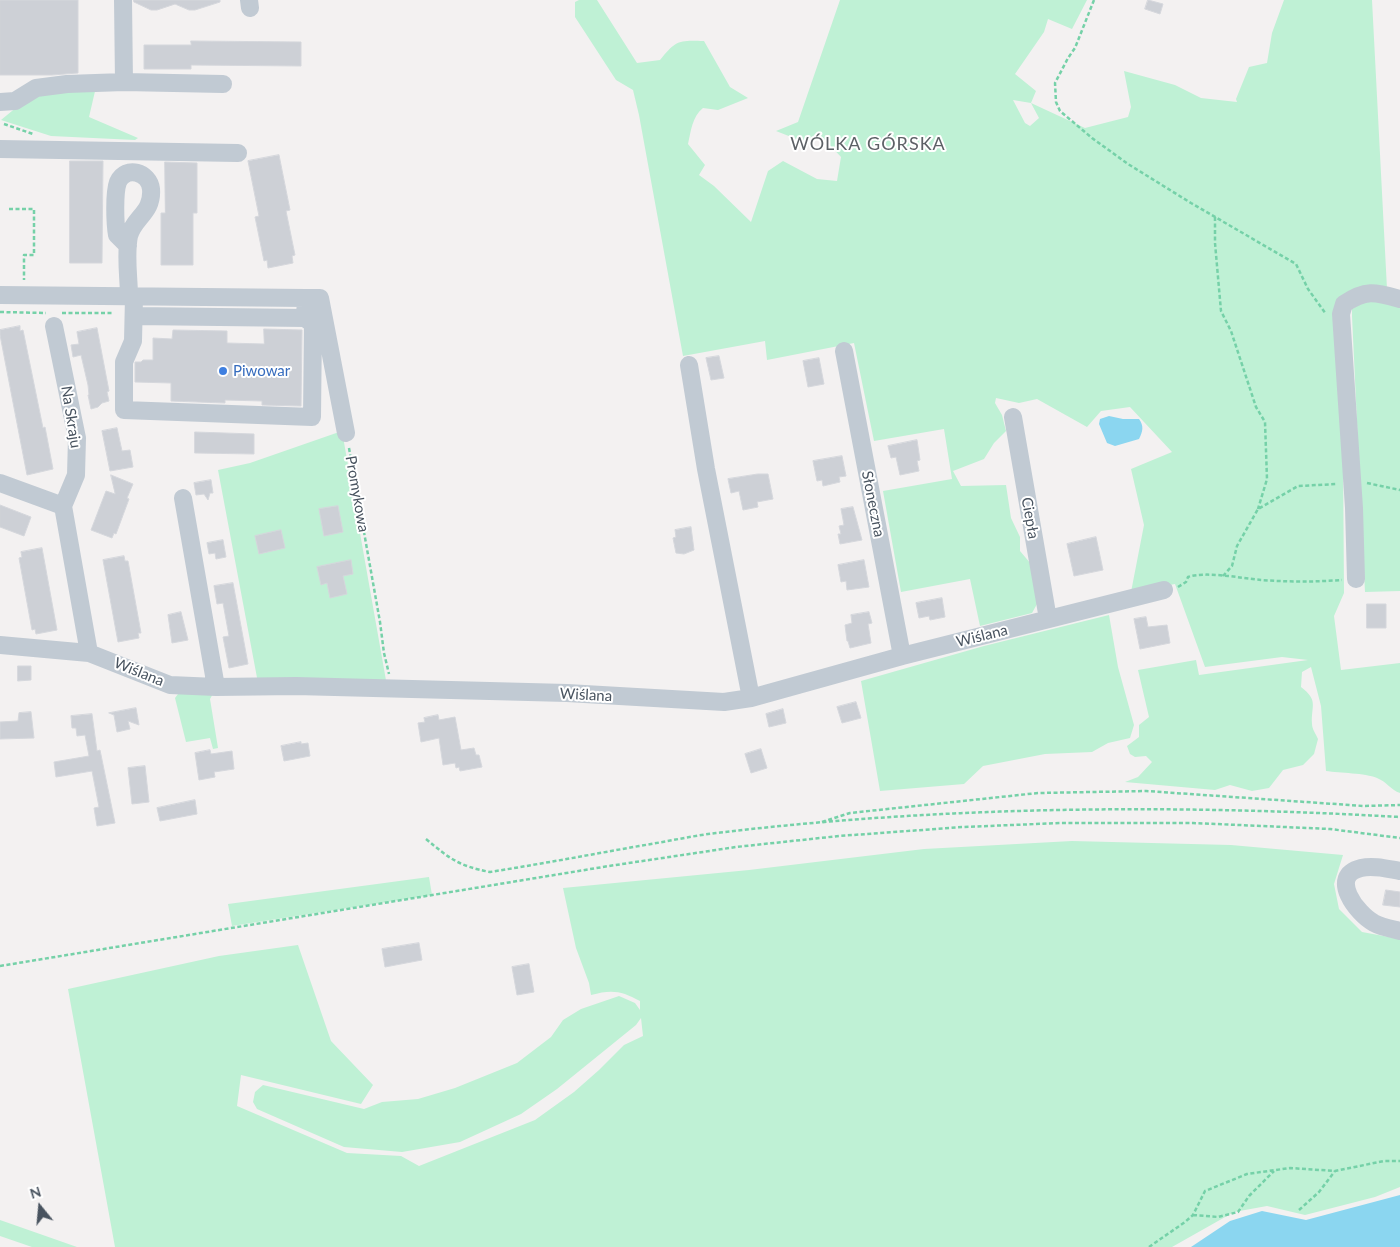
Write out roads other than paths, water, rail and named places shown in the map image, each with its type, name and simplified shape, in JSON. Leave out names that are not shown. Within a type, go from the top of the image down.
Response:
[{"type":"street","points":[[124,0],[124,82]]},
{"type":"street","points":[[0,102],[15,101],[36,88],[48,86],[124,82],[223,84]]},
{"type":"street","points":[[0,149],[238,153]]},
{"type":"street","points":[[128,246],[134,316],[133,341],[124,362],[124,410],[312,417],[313,324],[305,318],[134,316]]},
{"type":"street","points":[[1356,579],[1352,480],[1341,314],[1344,304],[1356,296],[1369,292],[1400,299]]},
{"type":"street","points":[[0,295],[313,298]]},
{"type":"street","points":[[305,318],[313,298]]},
{"type":"street","points":[[313,298],[346,433]]},
{"type":"street","name":"Na Skraju","points":[[54,326],[77,438],[76,475],[63,506]]},
{"type":"street","name":"Słoneczna","points":[[844,351],[902,656]]},
{"type":"street","points":[[689,365],[706,469],[751,698]]},
{"type":"street","name":"Ciepła","points":[[1013,417],[1048,620]]},
{"type":"street","points":[[0,483],[63,506],[89,652]]},
{"type":"street","points":[[183,498],[216,687]]},
{"type":"street","name":"Wiślana","points":[[0,645],[89,652],[170,685],[216,687],[296,686],[567,694],[724,702],[751,698],[902,656],[1164,590]]},
{"type":"street","points":[[1400,871],[1376,867],[1360,868],[1350,874],[1345,884],[1347,893],[1356,907],[1373,923],[1400,931]]},
{"type":"water","points":[[1109,416],[1123,419],[1139,419],[1142,429],[1139,439],[1115,446],[1107,443],[1099,424],[1100,419]]},
{"type":"water","points":[[1400,1195],[1400,1247],[1191,1247],[1230,1221],[1262,1211],[1306,1220]]},
{"type":"place","name":"Piwowar","points":[[223,371]]},
{"type":"district","name":"WÓLKA GÓRSKA","points":[[868,144]]}]
